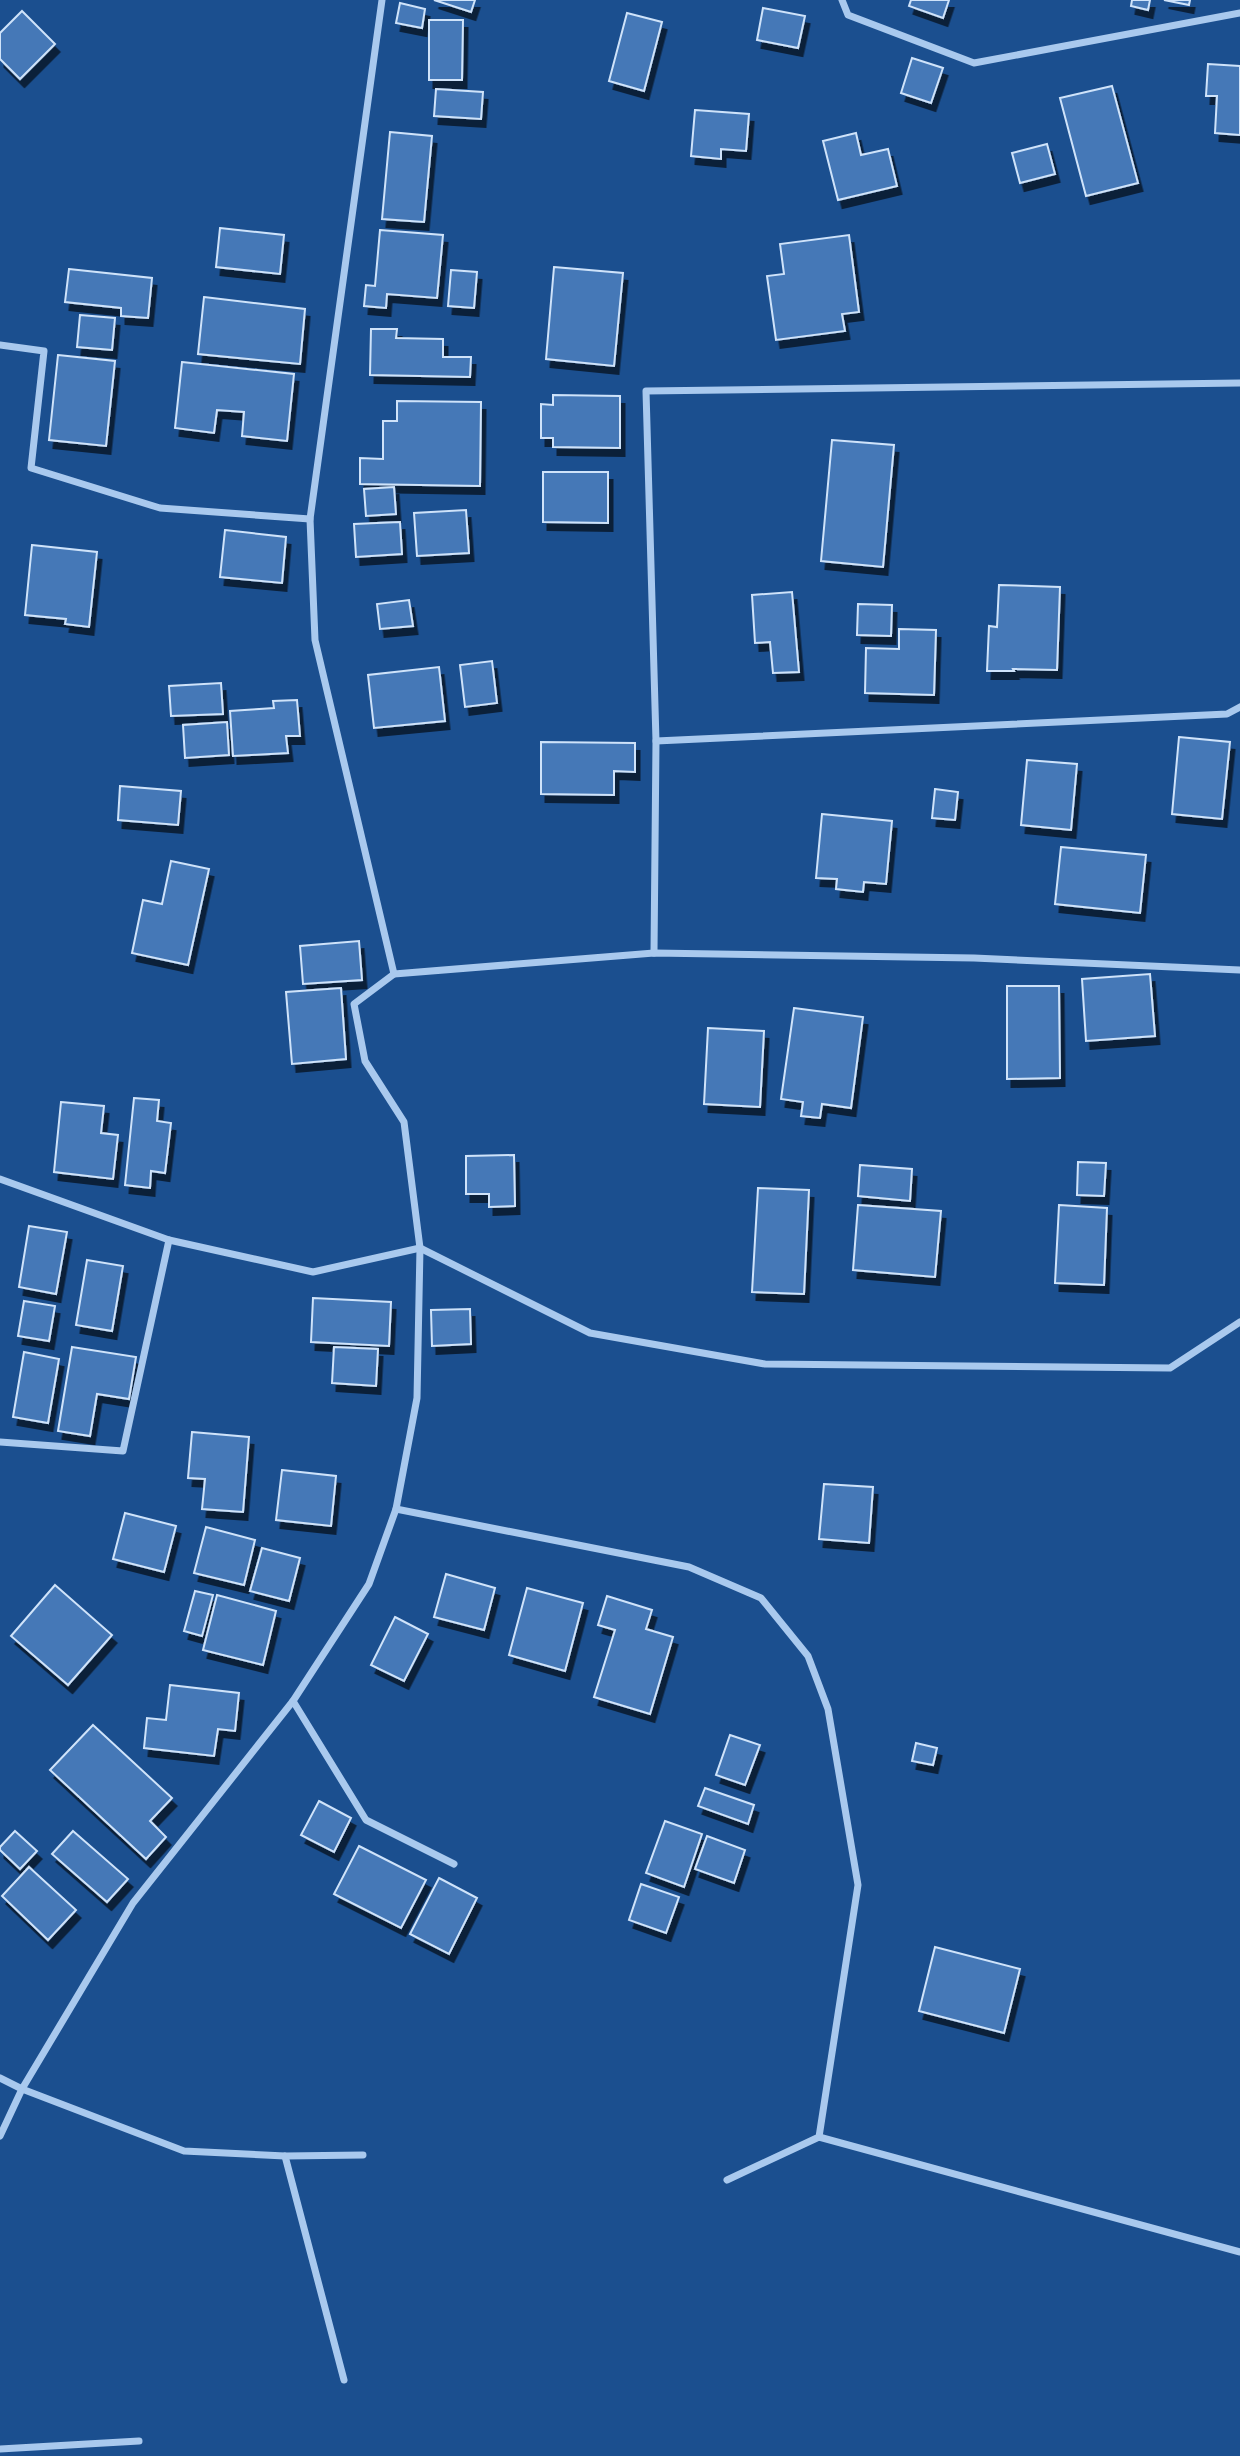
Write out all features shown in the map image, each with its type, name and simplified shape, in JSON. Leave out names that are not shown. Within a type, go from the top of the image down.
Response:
[{"type":"street","points":[[382,0],[310,519],[315,640],[394,974]]},
{"type":"street","points":[[842,0],[848,15],[974,63],[1240,13]]},
{"type":"street","points":[[0,345],[44,351],[31,468],[160,508],[310,519]]},
{"type":"street","points":[[654,953],[656,741],[646,391],[1240,383]]},
{"type":"street","points":[[656,741],[1227,714],[1240,706]]},
{"type":"street","points":[[0,2136],[22,2089],[133,1903],[293,1701],[369,1584],[396,1509],[417,1398],[420,1248],[404,1122],[365,1061],[354,1004],[394,974],[654,953],[974,958],[1240,970]]},
{"type":"street","points":[[0,1179],[169,1240],[313,1272],[420,1248],[590,1333],[765,1364],[1170,1368],[1240,1322]]},
{"type":"street","points":[[0,1442],[123,1451],[169,1240]]},
{"type":"street","points":[[396,1509],[689,1567],[761,1598],[808,1656],[828,1709],[858,1885],[819,2137]]},
{"type":"street","points":[[293,1701],[366,1820],[454,1864]]},
{"type":"street","points":[[0,2078],[22,2089],[184,2151],[285,2156],[363,2155]]},
{"type":"street","points":[[727,2180],[819,2137],[1240,2252]]},
{"type":"street","points":[[285,2156],[344,2380]]},
{"type":"street","points":[[0,2449],[139,2441]]},
{"type":"building","points":[[434,0],[475,0],[471,12]]},
{"type":"building","points":[[911,0],[949,0],[943,18],[909,6]]},
{"type":"building","points":[[1132,0],[1150,0],[1148,10],[1131,6]]},
{"type":"building","points":[[1164,0],[1190,0],[1189,5]]},
{"type":"building","points":[[400,3],[425,9],[422,28],[396,23]]},
{"type":"building","points":[[763,8],[805,16],[798,48],[757,40]]},
{"type":"building","points":[[22,11],[55,44],[20,79],[0,59],[0,33]]},
{"type":"building","points":[[627,13],[662,22],[644,91],[609,81]]},
{"type":"building","points":[[429,20],[463,20],[462,80],[429,80]]},
{"type":"building","points":[[912,58],[943,68],[931,103],[901,93]]},
{"type":"building","points":[[1208,64],[1240,66],[1240,135],[1215,133],[1217,96],[1206,96]]},
{"type":"building","points":[[1112,86],[1138,183],[1086,196],[1060,98]]},
{"type":"building","points":[[436,89],[483,92],[481,119],[434,116]]},
{"type":"building","points":[[695,110],[749,114],[746,151],[721,149],[721,159],[691,156]]},
{"type":"building","points":[[390,132],[432,136],[424,222],[382,219]]},
{"type":"building","points":[[856,133],[861,155],[888,149],[897,186],[838,200],[823,141]]},
{"type":"building","points":[[1047,144],[1055,174],[1020,183],[1012,153]]},
{"type":"building","points":[[220,228],[284,235],[280,274],[216,267]]},
{"type":"building","points":[[380,230],[443,235],[437,298],[387,294],[386,308],[364,306],[366,285],[375,286]]},
{"type":"building","points":[[849,235],[859,312],[842,314],[845,331],[776,340],[767,276],[784,274],[780,244]]},
{"type":"building","points":[[554,267],[623,273],[614,366],[546,359]]},
{"type":"building","points":[[69,269],[152,278],[148,318],[121,316],[121,308],[65,302]]},
{"type":"building","points":[[451,270],[477,272],[474,308],[448,306]]},
{"type":"building","points":[[204,297],[305,309],[300,364],[198,354]]},
{"type":"building","points":[[80,315],[115,318],[112,350],[77,347]]},
{"type":"building","points":[[371,329],[397,329],[396,338],[443,339],[443,357],[471,357],[470,377],[370,375]]},
{"type":"building","points":[[58,355],[115,361],[106,446],[49,440]]},
{"type":"building","points":[[182,362],[294,374],[287,441],[242,436],[244,412],[217,410],[214,433],[175,428]]},
{"type":"building","points":[[553,395],[620,396],[620,448],[553,447],[553,438],[541,438],[541,404],[553,405]]},
{"type":"building","points":[[397,401],[481,402],[480,486],[360,484],[360,458],[383,459],[383,421],[397,421]]},
{"type":"building","points":[[832,440],[894,445],[883,567],[821,561]]},
{"type":"building","points":[[543,472],[608,472],[608,523],[543,522]]},
{"type":"building","points":[[394,487],[396,514],[366,516],[364,489]]},
{"type":"building","points":[[466,510],[469,553],[417,556],[414,513]]},
{"type":"building","points":[[400,522],[402,554],[356,557],[354,524]]},
{"type":"building","points":[[225,530],[286,537],[282,583],[220,577]]},
{"type":"building","points":[[32,545],[97,552],[89,627],[65,624],[66,619],[25,615]]},
{"type":"building","points":[[999,585],[1060,587],[1057,670],[987,671],[989,626],[997,627]]},
{"type":"building","points":[[792,592],[799,672],[773,673],[770,642],[755,643],[752,595]]},
{"type":"building","points":[[409,600],[413,626],[380,629],[377,604]]},
{"type":"building","points":[[858,604],[892,605],[891,636],[857,635]]},
{"type":"building","points":[[899,629],[936,630],[934,695],[865,693],[866,648],[899,649]]},
{"type":"building","points":[[492,661],[497,703],[465,707],[460,665]]},
{"type":"building","points":[[439,667],[445,721],[374,728],[368,675]]},
{"type":"building","points":[[221,683],[223,714],[171,716],[169,686]]},
{"type":"building","points":[[297,700],[300,736],[286,736],[288,753],[233,756],[230,711],[274,708],[273,701]]},
{"type":"building","points":[[227,722],[229,755],[185,758],[183,725]]},
{"type":"building","points":[[1179,737],[1230,742],[1222,819],[1172,814]]},
{"type":"building","points":[[541,742],[635,743],[635,772],[614,771],[614,795],[541,794]]},
{"type":"building","points":[[1027,760],[1077,764],[1071,830],[1021,825]]},
{"type":"building","points":[[120,786],[181,791],[178,825],[118,820]]},
{"type":"building","points":[[935,789],[958,792],[955,820],[932,818]]},
{"type":"building","points":[[822,814],[892,821],[886,884],[864,882],[863,892],[836,889],[837,879],[816,878]]},
{"type":"building","points":[[1061,847],[1146,855],[1140,913],[1055,904]]},
{"type":"building","points":[[171,861],[209,869],[188,965],[132,953],[143,900],[162,904]]},
{"type":"building","points":[[359,941],[362,980],[303,984],[300,946]]},
{"type":"building","points":[[1150,974],[1155,1036],[1086,1041],[1082,979]]},
{"type":"building","points":[[1007,986],[1059,986],[1060,1078],[1007,1079]]},
{"type":"building","points":[[341,988],[346,1059],[292,1064],[286,992]]},
{"type":"building","points":[[794,1008],[863,1017],[851,1108],[822,1104],[820,1118],[801,1116],[803,1102],[781,1099]]},
{"type":"building","points":[[708,1028],[764,1031],[760,1107],[704,1104]]},
{"type":"building","points":[[134,1098],[159,1100],[157,1121],[171,1123],[165,1173],[151,1171],[150,1188],[125,1185]]},
{"type":"building","points":[[61,1102],[104,1106],[101,1133],[118,1135],[113,1179],[54,1172]]},
{"type":"building","points":[[514,1155],[515,1206],[489,1207],[489,1194],[466,1194],[466,1156]]},
{"type":"building","points":[[1078,1162],[1106,1163],[1104,1196],[1077,1195]]},
{"type":"building","points":[[860,1165],[912,1169],[910,1201],[858,1196]]},
{"type":"building","points":[[758,1188],[809,1190],[804,1294],[752,1292]]},
{"type":"building","points":[[858,1205],[941,1211],[935,1277],[853,1270]]},
{"type":"building","points":[[1059,1205],[1107,1208],[1104,1285],[1055,1283]]},
{"type":"building","points":[[29,1226],[67,1232],[56,1294],[19,1287]]},
{"type":"building","points":[[87,1260],[123,1266],[112,1331],[76,1325]]},
{"type":"building","points":[[313,1298],[391,1302],[389,1346],[311,1342]]},
{"type":"building","points":[[24,1301],[55,1306],[49,1341],[18,1336]]},
{"type":"building","points":[[470,1309],[471,1344],[432,1346],[431,1310]]},
{"type":"building","points":[[72,1347],[136,1357],[129,1399],[97,1394],[90,1436],[58,1431]]},
{"type":"building","points":[[334,1347],[378,1349],[376,1386],[332,1383]]},
{"type":"building","points":[[24,1352],[59,1359],[48,1423],[13,1417]]},
{"type":"building","points":[[192,1432],[249,1437],[243,1512],[202,1509],[205,1479],[188,1478]]},
{"type":"building","points":[[282,1470],[336,1476],[331,1526],[276,1520]]},
{"type":"building","points":[[824,1484],[873,1487],[869,1543],[819,1539]]},
{"type":"building","points":[[125,1513],[176,1526],[164,1572],[113,1559]]},
{"type":"building","points":[[206,1527],[255,1540],[244,1585],[194,1573]]},
{"type":"building","points":[[262,1548],[300,1558],[289,1601],[250,1591]]},
{"type":"building","points":[[446,1574],[495,1588],[484,1630],[434,1617]]},
{"type":"building","points":[[55,1585],[112,1635],[68,1685],[11,1636]]},
{"type":"building","points":[[527,1588],[583,1603],[565,1671],[509,1655]]},
{"type":"building","points":[[195,1591],[213,1595],[202,1636],[184,1631]]},
{"type":"building","points":[[217,1595],[276,1611],[263,1665],[203,1650]]},
{"type":"building","points":[[607,1596],[652,1610],[646,1629],[673,1637],[650,1714],[594,1697],[615,1630],[598,1625]]},
{"type":"building","points":[[395,1617],[428,1634],[404,1681],[371,1665]]},
{"type":"building","points":[[170,1685],[239,1693],[235,1731],[218,1729],[214,1756],[144,1748],[147,1718],[166,1720]]},
{"type":"building","points":[[93,1725],[172,1798],[150,1821],[166,1837],[146,1859],[50,1770]]},
{"type":"building","points":[[730,1735],[760,1745],[745,1785],[716,1775]]},
{"type":"building","points":[[916,1743],[937,1748],[933,1765],[912,1761]]},
{"type":"building","points":[[705,1788],[754,1805],[748,1824],[698,1806]]},
{"type":"building","points":[[319,1801],[351,1818],[334,1852],[301,1835]]},
{"type":"building","points":[[665,1821],[702,1834],[684,1887],[646,1873]]},
{"type":"building","points":[[15,1831],[37,1851],[20,1869],[0,1850]]},
{"type":"building","points":[[73,1831],[128,1879],[107,1902],[52,1854]]},
{"type":"building","points":[[707,1836],[745,1850],[734,1883],[695,1869]]},
{"type":"building","points":[[359,1846],[426,1880],[401,1928],[334,1894]]},
{"type":"building","points":[[29,1867],[76,1910],[48,1940],[2,1896]]},
{"type":"building","points":[[439,1878],[477,1898],[449,1954],[410,1934]]},
{"type":"building","points":[[641,1884],[679,1897],[666,1933],[629,1920]]},
{"type":"building","points":[[935,1947],[1020,1969],[1004,2033],[919,2011]]}]
